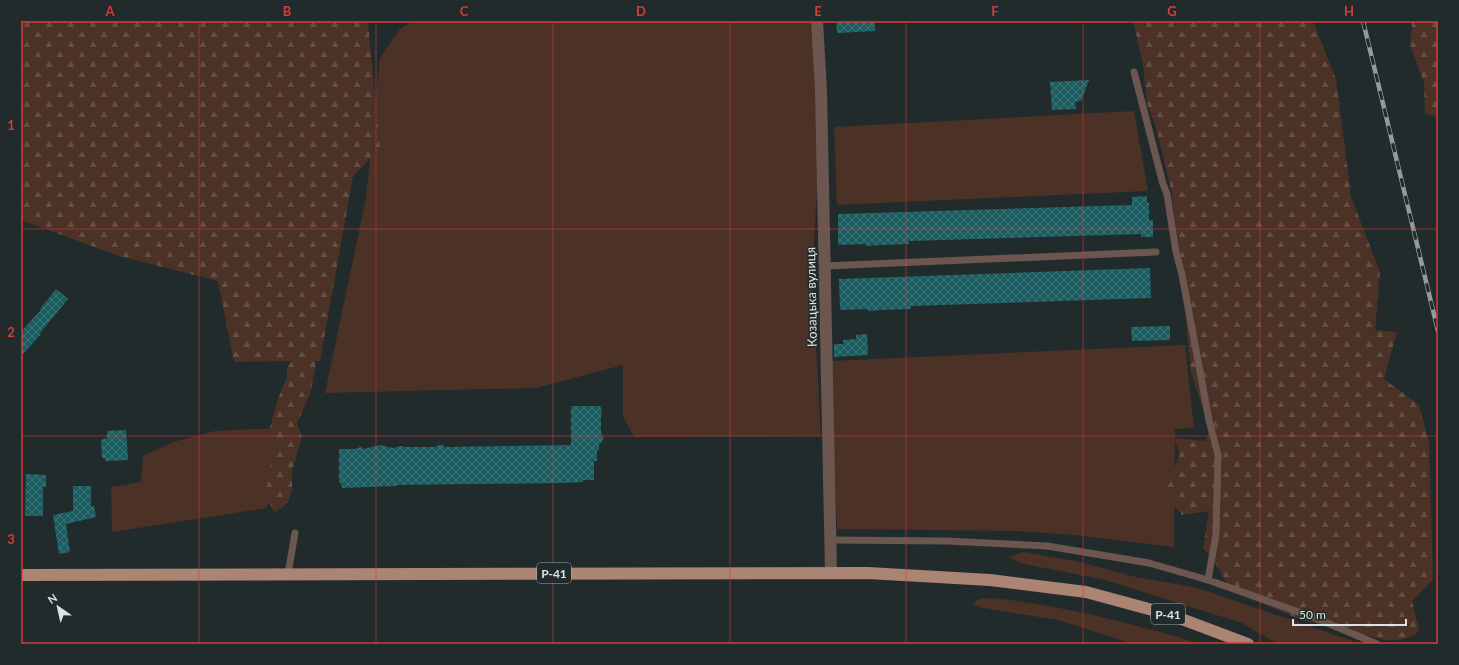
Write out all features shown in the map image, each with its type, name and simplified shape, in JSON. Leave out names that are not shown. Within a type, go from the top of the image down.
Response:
[{"type":"main road","name":"Р-41","points":[[21,575],[868,573],[990,580],[1086,592],[1171,615],[1248,644]]},
{"type":"street","name":"Козацька вулиця","points":[[817,21],[821,90],[830,573]]},
{"type":"lane","points":[[1134,72],[1163,184],[1167,194],[1176,252],[1182,275],[1218,455],[1216,534],[1208,580]]},
{"type":"lane","points":[[824,266],[1156,252]]},
{"type":"lane","points":[[288,574],[295,533]]},
{"type":"lane","points":[[829,540],[947,541],[1047,546],[1148,563],[1208,580],[1313,617],[1377,644]]},
{"type":"green space","points":[[21,21],[371,21],[368,23],[380,147],[353,177],[320,361],[315,361],[316,364],[310,394],[297,423],[302,437],[292,471],[292,490],[288,502],[282,508],[274,512],[265,492],[274,447],[269,431],[278,399],[287,377],[287,368],[292,361],[234,362],[218,281],[119,256],[21,220]]},
{"type":"green space","points":[[413,21],[812,21],[819,156],[812,276],[821,436],[634,437],[623,416],[623,365],[536,388],[325,393],[366,198],[380,58],[400,29]]},
{"type":"green space","points":[[1133,21],[1313,21],[1336,79],[1351,197],[1380,272],[1375,330],[1397,332],[1384,379],[1419,405],[1429,442],[1433,580],[1412,601],[1419,631],[1408,638],[1399,640],[1385,640],[1302,620],[1239,594],[1229,587],[1212,557],[1203,549],[1209,511],[1182,515],[1166,496],[1165,491],[1180,454],[1174,438],[1205,441],[1208,435],[1207,421],[1191,372],[1179,249],[1171,189],[1156,128],[1147,103],[1143,64]]},
{"type":"green space","points":[[1411,21],[1438,21],[1438,118],[1425,113],[1424,83],[1410,45],[1412,27]]},
{"type":"green space","points":[[1134,111],[1148,191],[837,205],[834,127]]},
{"type":"green space","points":[[1185,345],[1194,428],[1175,429],[1174,547],[1073,535],[1019,531],[837,529],[830,361]]},
{"type":"green space","points":[[279,428],[267,508],[112,532],[111,487],[141,482],[143,456],[173,442],[215,431]]},
{"type":"green space","points":[[1023,552],[1076,561],[1136,577],[1198,588],[1361,644],[1278,644],[1242,623],[1105,580],[1024,564],[1008,557]]},
{"type":"green space","points":[[991,598],[1039,604],[1087,614],[1182,638],[1193,642],[1194,644],[1133,644],[1058,620],[983,608],[972,604],[979,599]]},
{"type":"building","points":[[836,21],[875,21],[875,31],[837,33]]},
{"type":"building","points":[[1089,80],[1081,101],[1075,102],[1076,109],[1052,110],[1050,82]]},
{"type":"building","points":[[1147,196],[1147,203],[1149,203],[1149,220],[1153,220],[1153,237],[1141,237],[1141,234],[909,241],[909,244],[866,246],[866,244],[838,245],[838,214],[1132,205],[1132,197]]},
{"type":"building","points":[[1150,268],[1151,298],[911,306],[911,309],[868,311],[868,309],[840,310],[839,279]]},
{"type":"building","points":[[56,289],[68,299],[40,333],[41,334],[21,356],[21,332],[41,310],[40,309]]},
{"type":"building","points":[[1170,326],[1170,340],[1132,341],[1131,327]]},
{"type":"building","points":[[867,334],[868,355],[834,357],[834,344],[843,344],[843,340],[856,339],[856,335]]},
{"type":"building","points":[[571,406],[600,406],[602,410],[601,432],[604,439],[599,445],[599,450],[597,450],[597,461],[594,461],[594,480],[561,483],[396,485],[342,488],[341,483],[339,483],[339,449],[354,449],[361,447],[364,449],[380,445],[393,448],[402,446],[436,447],[438,445],[443,445],[445,447],[571,445]]},
{"type":"building","points":[[126,430],[128,460],[105,461],[105,458],[102,458],[101,440],[107,438],[107,431]]},
{"type":"building","points":[[26,474],[46,475],[46,487],[43,487],[43,516],[25,516]]},
{"type":"building","points":[[73,486],[91,486],[91,507],[94,506],[96,517],[66,524],[70,552],[59,554],[53,515],[73,511]]},
{"type":"railway","points":[[1363,21],[1438,331]]}]
